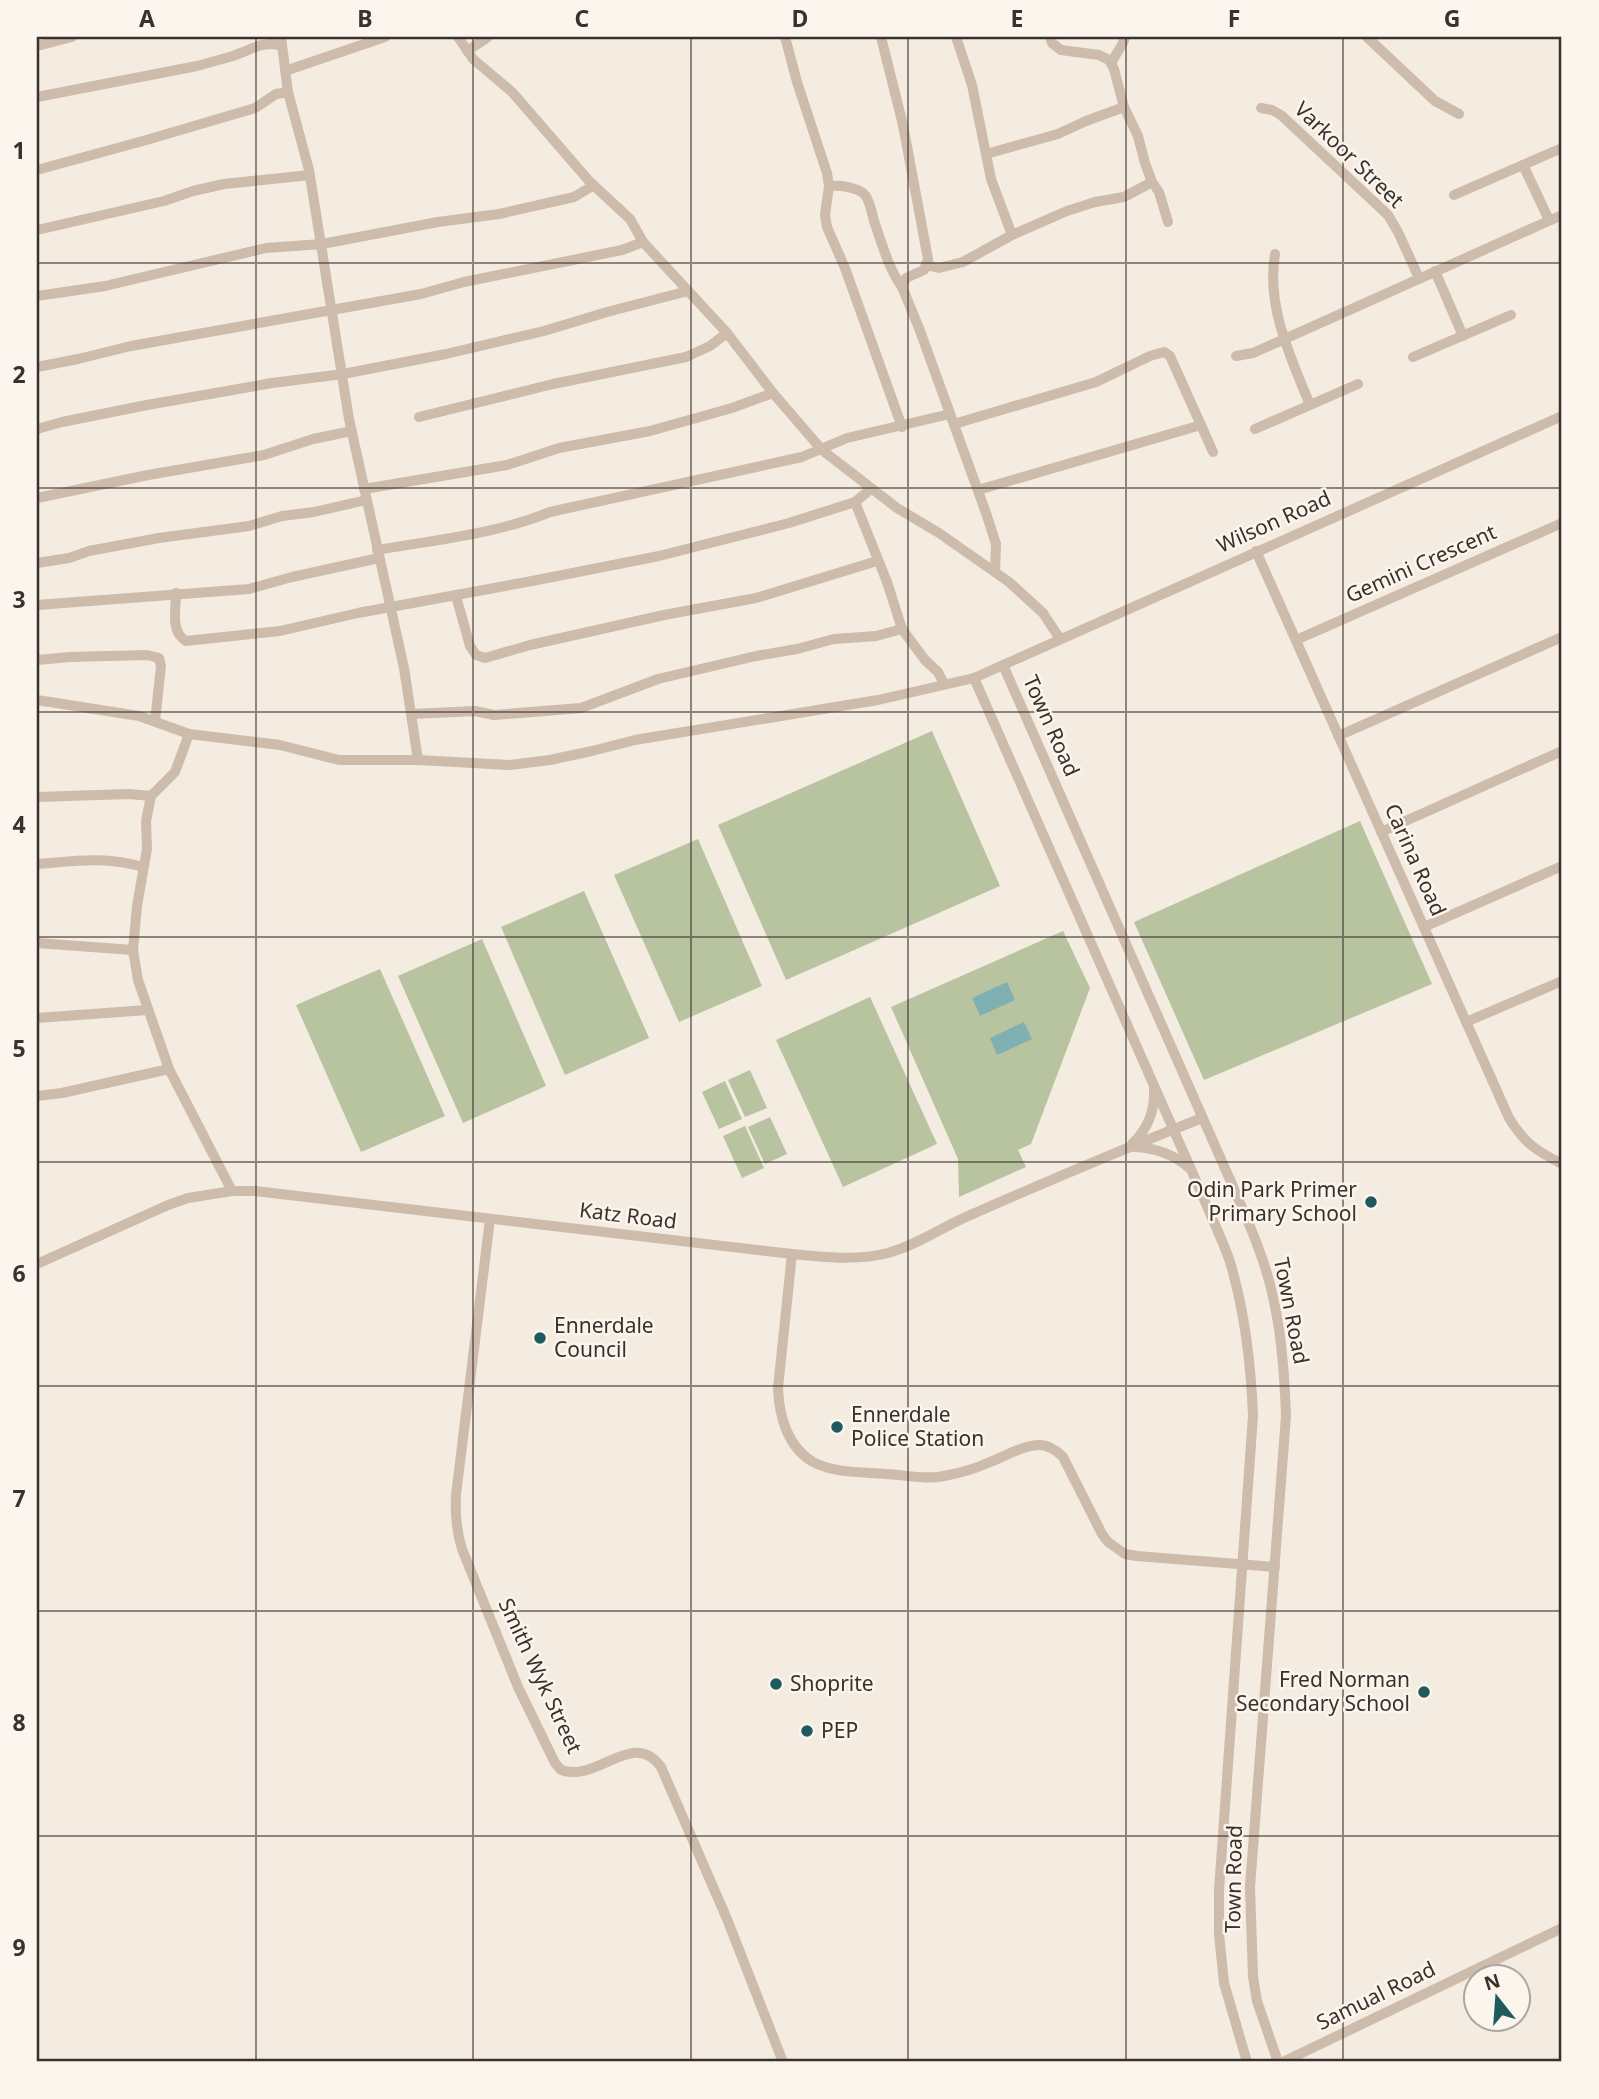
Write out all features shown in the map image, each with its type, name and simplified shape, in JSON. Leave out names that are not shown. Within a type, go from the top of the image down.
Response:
[{"type":"street","points":[[37,46],[72,37]]},
{"type":"street","points":[[285,71],[385,37]]},
{"type":"street","points":[[458,37],[473,59],[512,92],[594,185],[630,219],[643,242],[727,332],[773,393],[822,450],[897,508],[950,540],[995,572],[1043,613],[1060,639]]},
{"type":"street","points":[[467,51],[488,37]]},
{"type":"street","points":[[785,37],[827,173],[827,227],[845,268],[902,426]]},
{"type":"street","points":[[881,37],[903,125],[928,259],[924,270],[906,278],[902,287]]},
{"type":"street","points":[[956,37],[972,85],[991,179],[1012,235]]},
{"type":"street","points":[[1050,37],[1052,43],[1061,50],[1099,55],[1111,63],[1124,107],[1138,136],[1145,163],[1159,192],[1168,222]]},
{"type":"street","points":[[1111,63],[1125,37]]},
{"type":"street","points":[[1367,37],[1435,101],[1459,114]]},
{"type":"street","points":[[37,97],[197,66],[282,41],[288,92],[310,175],[352,431],[404,668],[418,760]]},
{"type":"street","points":[[37,170],[255,108],[276,94],[288,92]]},
{"type":"street","points":[[986,154],[1058,134],[1124,107]]},
{"type":"street","name":"Varkoor Street","points":[[1261,108],[1281,115],[1388,215],[1419,278]]},
{"type":"street","points":[[1454,195],[1562,148]]},
{"type":"street","points":[[1523,165],[1549,220]]},
{"type":"street","points":[[37,230],[164,201],[224,184],[310,175]]},
{"type":"street","points":[[926,265],[939,268],[963,262],[1012,235],[1076,208],[1124,197],[1152,182]]},
{"type":"street","points":[[37,296],[104,286],[267,248],[322,244],[438,222],[499,214],[574,197],[594,185]]},
{"type":"street","points":[[829,186],[858,190],[866,196],[895,278],[902,287],[919,328],[978,490],[996,544],[995,572]]},
{"type":"street","points":[[1236,356],[1253,353],[1562,215]]},
{"type":"street","points":[[37,367],[131,346],[421,294],[464,282],[622,250],[643,242]]},
{"type":"street","points":[[1275,254],[1273,283],[1283,339],[1310,405]]},
{"type":"street","points":[[1435,271],[1463,336]]},
{"type":"street","points":[[37,429],[147,405],[272,383],[342,374],[446,354],[532,334],[688,291]]},
{"type":"street","points":[[1413,358],[1511,315]]},
{"type":"street","points":[[419,417],[553,384],[686,357],[710,346],[727,332]]},
{"type":"street","points":[[37,605],[249,589],[378,554],[524,523],[550,512],[802,457],[847,438],[952,419],[1096,382],[1164,352],[1170,356],[1213,452]]},
{"type":"street","points":[[1255,429],[1358,384]]},
{"type":"street","points":[[37,563],[159,538],[249,526],[282,516],[314,512],[365,495],[507,465],[559,448],[650,431],[732,408],[773,393]]},
{"type":"street","name":"Wilson Road","points":[[1003,665],[1562,416]]},
{"type":"street","points":[[978,490],[1201,425]]},
{"type":"street","points":[[37,498],[264,455],[313,439],[352,431]]},
{"type":"street","points":[[176,593],[176,631],[186,641],[280,631],[358,613],[659,556],[789,523],[855,502],[871,489]]},
{"type":"street","points":[[855,502],[887,582],[902,629],[925,660],[939,672],[944,684]]},
{"type":"street","name":"Gemini Crescent","points":[[1296,640],[1562,523]]},
{"type":"street","name":"Carina Road","points":[[1256,551],[1509,1118],[1527,1143],[1562,1164]]},
{"type":"street","points":[[456,596],[470,646],[476,655],[485,658],[637,621],[755,598],[877,561]]},
{"type":"street","points":[[412,713],[475,711],[494,715],[581,708],[658,679],[834,639],[876,636],[902,629]]},
{"type":"street","points":[[1338,736],[1562,637]]},
{"type":"street","points":[[37,660],[147,655],[159,658],[161,666],[155,722]]},
{"type":"street","name":"Town Road","points":[[1247,2062],[1224,1983],[1219,1934],[1219,1889],[1253,1416],[1251,1365],[1242,1311],[1229,1260],[974,678],[1003,665],[1259,1248],[1274,1300],[1284,1359],[1286,1416],[1250,1887],[1257,2001],[1280,2062]]},
{"type":"street","points":[[37,700],[139,716],[189,734],[280,745],[339,760],[418,760],[510,765],[592,751],[635,740],[878,700],[974,678]]},
{"type":"street","points":[[189,734],[175,772],[151,796],[146,821],[147,849],[136,906],[133,950],[138,981],[169,1069],[232,1191]]},
{"type":"street","points":[[1381,832],[1562,751]]},
{"type":"street","points":[[37,797],[129,794],[151,796]]},
{"type":"street","points":[[37,864],[103,860],[143,867]]},
{"type":"street","points":[[1424,927],[1562,866]]},
{"type":"street","points":[[37,943],[133,950]]},
{"type":"street","points":[[1466,1022],[1562,981]]},
{"type":"street","points":[[37,1018],[147,1010]]},
{"type":"street","points":[[37,1096],[169,1069]]},
{"type":"street","points":[[1128,1148],[1149,1121],[1153,1110],[1154,1086]]},
{"type":"street","name":"Katz Road","points":[[37,1264],[168,1205],[199,1196],[232,1191],[255,1191],[792,1254],[844,1258],[867,1256],[910,1246],[971,1214],[1202,1118]]},
{"type":"street","points":[[1128,1148],[1157,1149],[1190,1168]]},
{"type":"street","name":"Smith Wyk Street","points":[[490,1219],[456,1495],[457,1534],[462,1549],[518,1686],[558,1766],[566,1772],[579,1772],[638,1752],[653,1757],[661,1767],[727,1919],[783,2062]]},
{"type":"street","points":[[792,1254],[778,1402],[791,1441],[814,1463],[856,1471],[936,1478],[966,1471],[1029,1446],[1046,1446],[1063,1457],[1102,1534],[1116,1549],[1137,1556],[1275,1567]]},
{"type":"street","name":"Samual Road","points":[[1280,2062],[1562,1928]]},
{"type":"street","points":[[1235,2062],[1240,2049],[1239,2037]]},
{"type":"green space","points":[[932,731],[1000,886],[786,980],[718,825]]},
{"type":"green space","points":[[1360,821],[1432,984],[1204,1080],[1134,922]]},
{"type":"green space","points":[[698,839],[762,986],[679,1022],[614,875]]},
{"type":"green space","points":[[584,891],[649,1038],[565,1075],[501,927]]},
{"type":"green space","points":[[1063,931],[1090,988],[1031,1144],[1018,1150],[1026,1167],[959,1197],[958,1159],[891,1007]]},
{"type":"green space","points":[[482,939],[546,1086],[463,1123],[398,976]]},
{"type":"green space","points":[[380,969],[445,1116],[361,1152],[296,1005]]},
{"type":"green space","points":[[870,997],[937,1144],[843,1187],[776,1040]]},
{"type":"green space","points":[[750,1070],[767,1108],[745,1117],[728,1080]]},
{"type":"green space","points":[[725,1081],[742,1119],[719,1129],[702,1092]]},
{"type":"green space","points":[[770,1117],[787,1154],[765,1164],[748,1127]]},
{"type":"green space","points":[[745,1126],[764,1168],[742,1178],[723,1136]]},
{"type":"water","points":[[1007,982],[1015,1000],[980,1016],[972,998]]},
{"type":"water","points":[[1024,1022],[1032,1039],[997,1055],[990,1038]]},
{"type":"place","name":"Odin Park Primer Primary School","points":[[1371,1202]]},
{"type":"place","name":"Ennerdale Council","points":[[540,1338]]},
{"type":"place","name":"Ennerdale Police Station","points":[[837,1427]]},
{"type":"place","name":"Shoprite","points":[[776,1684]]},
{"type":"place","name":"Fred Norman Secondary School","points":[[1424,1692]]},
{"type":"place","name":"PEP","points":[[807,1731]]}]
